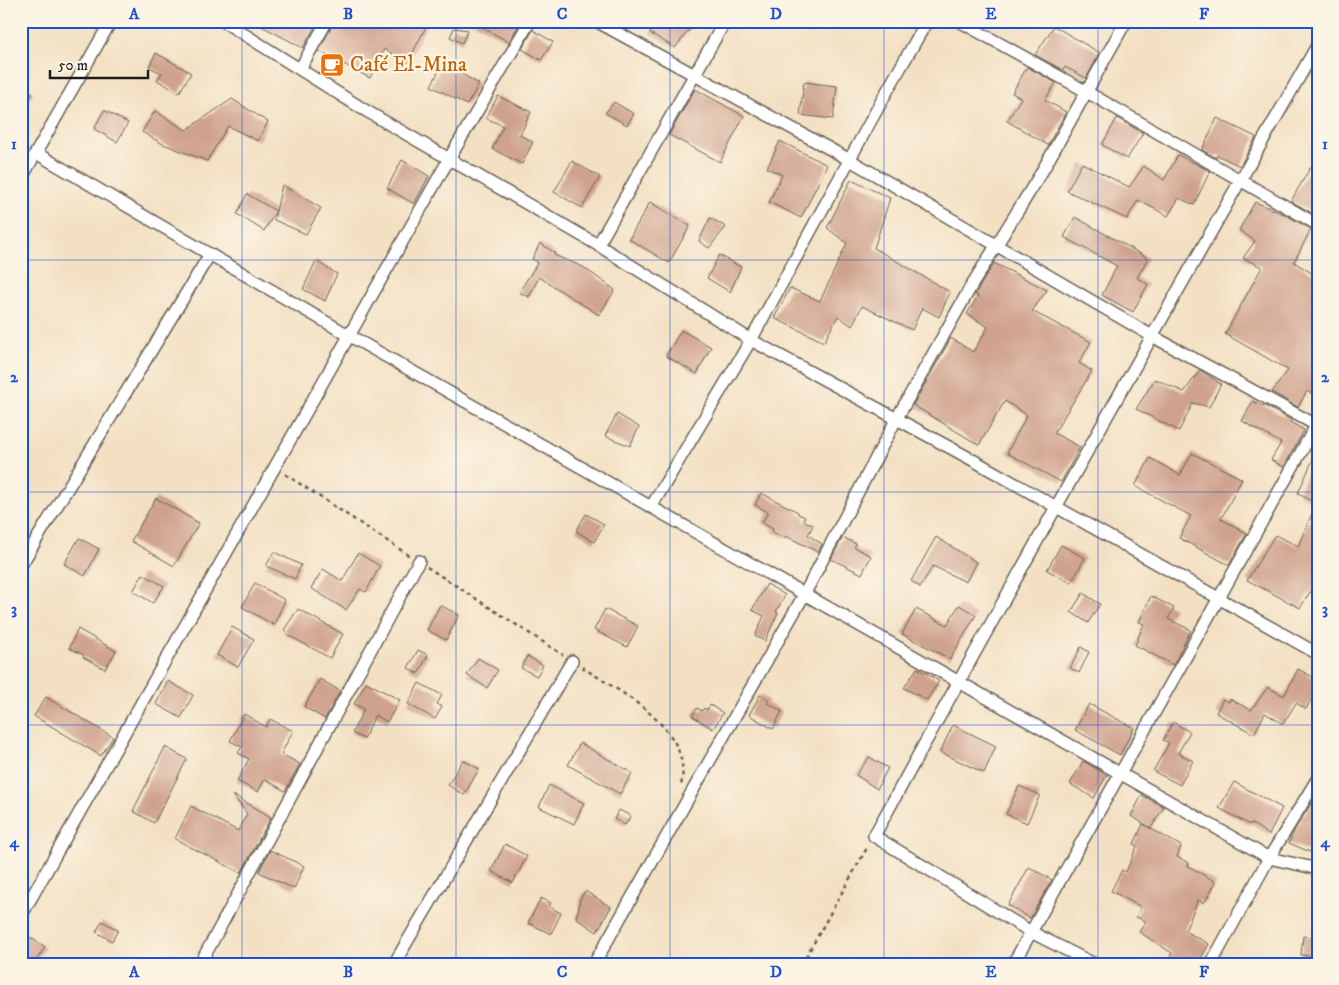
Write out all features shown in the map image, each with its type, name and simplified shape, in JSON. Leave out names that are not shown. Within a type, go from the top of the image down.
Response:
[{"type":"street","points":[[21,179],[111,21]]},
{"type":"street","points":[[224,21],[363,110],[598,245],[752,340],[897,418],[1318,654]]},
{"type":"street","points":[[300,69],[327,21]]},
{"type":"street","points":[[21,916],[449,159],[530,21]]},
{"type":"street","points":[[596,21],[850,160],[1152,336],[1317,425],[1013,964]]},
{"type":"street","points":[[598,245],[725,21]]},
{"type":"street","points":[[651,507],[752,340],[927,21]]},
{"type":"street","points":[[959,21],[1087,92],[1318,225]]},
{"type":"street","points":[[594,964],[804,595],[897,418],[973,283],[1040,175],[1126,21]]},
{"type":"street","points":[[1094,964],[1031,932],[874,836],[1101,425],[1318,44]]},
{"type":"street","points":[[36,153],[350,336],[1269,858],[1318,869]]},
{"type":"street","points":[[21,565],[210,254]]},
{"type":"street","points":[[200,964],[419,561]]},
{"type":"street","points":[[394,964],[572,661]]},
{"type":"street","points":[[1211,964],[1269,858],[1318,778]]},
{"type":"path","points":[[275,468],[648,710],[666,728],[679,751],[684,774],[680,793]]},
{"type":"path","points":[[802,964],[874,836]]},
{"type":"building","points":[[252,21],[318,21],[303,48]]},
{"type":"building","points":[[334,21],[429,21],[408,62],[384,49],[370,78],[319,51]]},
{"type":"building","points":[[471,21],[518,21],[520,23],[509,42]]},
{"type":"building","points":[[657,21],[696,21],[675,48],[650,33]]},
{"type":"building","points":[[1054,26],[1100,53],[1086,78],[1065,67],[1063,70],[1035,55]]},
{"type":"building","points":[[454,28],[468,30],[462,43],[450,37]]},
{"type":"building","points":[[533,30],[553,42],[541,60],[522,49]]},
{"type":"building","points":[[156,53],[191,73],[179,93],[157,80],[162,73],[149,67]]},
{"type":"building","points":[[443,63],[479,84],[467,105],[431,86]]},
{"type":"building","points":[[1027,67],[1056,83],[1045,100],[1066,112],[1048,145],[1007,121],[1021,98],[1012,93]]},
{"type":"building","points":[[804,82],[837,86],[833,119],[800,115]]},
{"type":"building","points":[[21,86],[33,93],[21,114]]},
{"type":"building","points":[[695,89],[744,116],[720,162],[669,135]]},
{"type":"building","points":[[498,96],[531,112],[520,135],[533,142],[522,164],[492,149],[503,126],[486,118]]},
{"type":"building","points":[[232,99],[268,122],[258,141],[228,126],[207,161],[163,144],[142,132],[155,111],[186,130]]},
{"type":"building","points":[[614,102],[634,114],[627,125],[605,113]]},
{"type":"building","points":[[104,110],[128,123],[117,142],[94,129]]},
{"type":"building","points":[[1117,118],[1143,133],[1127,159],[1102,145]]},
{"type":"building","points":[[1217,118],[1256,137],[1240,166],[1217,155],[1216,158],[1202,150]]},
{"type":"building","points":[[780,141],[827,165],[801,218],[769,202],[782,175],[767,168]]},
{"type":"building","points":[[1178,155],[1210,171],[1194,205],[1179,198],[1168,216],[1138,200],[1127,219],[1067,191],[1082,163],[1129,187],[1144,166],[1164,180]]},
{"type":"building","points":[[402,160],[429,176],[414,204],[387,188]]},
{"type":"building","points":[[572,161],[600,177],[582,208],[554,192]]},
{"type":"building","points":[[1310,168],[1318,172],[1317,216],[1291,201]]},
{"type":"building","points":[[851,180],[890,198],[874,248],[950,292],[939,317],[922,308],[912,330],[862,306],[852,326],[838,316],[824,342],[774,318],[790,288],[820,301],[847,243],[827,228]]},
{"type":"building","points":[[282,185],[321,208],[306,234],[274,220]]},
{"type":"building","points":[[247,194],[276,211],[264,231],[237,214]]},
{"type":"building","points":[[650,202],[690,226],[669,263],[629,239]]},
{"type":"building","points":[[1255,202],[1284,214],[1311,229],[1294,262],[1318,277],[1318,346],[1313,354],[1318,356],[1318,397],[1307,391],[1298,407],[1272,392],[1288,370],[1225,334],[1262,267],[1243,258],[1255,241],[1239,230]]},
{"type":"building","points":[[1075,217],[1148,258],[1137,278],[1148,284],[1133,312],[1102,295],[1117,266],[1064,237]]},
{"type":"building","points":[[710,218],[726,227],[709,248],[699,241]]},
{"type":"building","points":[[540,243],[555,253],[554,255],[583,267],[615,290],[599,315],[539,277],[529,297],[519,292],[538,262],[532,259]]},
{"type":"building","points":[[719,255],[741,267],[730,292],[707,278]]},
{"type":"building","points":[[316,261],[337,274],[325,301],[303,289]]},
{"type":"building","points":[[994,263],[1047,290],[1032,311],[1091,342],[1079,363],[1092,371],[1054,433],[1080,447],[1061,482],[1007,453],[1027,415],[1005,401],[979,445],[913,405],[951,338],[973,352],[988,327],[967,314],[978,296],[975,294]]},
{"type":"building","points":[[681,330],[711,347],[697,374],[666,356]]},
{"type":"building","points":[[1200,370],[1221,384],[1209,407],[1193,403],[1179,431],[1136,409],[1155,379],[1184,392]]},
{"type":"building","points":[[1253,401],[1291,420],[1290,422],[1304,430],[1284,467],[1271,460],[1281,443],[1242,421]]},
{"type":"building","points":[[617,414],[639,427],[630,446],[605,436]]},
{"type":"building","points":[[1318,448],[1318,596],[1310,592],[1300,608],[1247,580],[1275,535],[1298,546],[1316,504],[1298,493]]},
{"type":"building","points":[[1192,453],[1242,479],[1221,519],[1247,533],[1229,565],[1179,538],[1191,516],[1135,486],[1150,458],[1180,475]]},
{"type":"building","points":[[761,493],[798,512],[798,514],[805,517],[803,520],[813,525],[808,535],[822,544],[818,552],[786,536],[785,538],[772,532],[773,529],[762,523],[768,512],[755,505]]},
{"type":"building","points":[[156,498],[199,523],[174,566],[131,541]]},
{"type":"building","points":[[586,514],[604,524],[594,542],[576,531]]},
{"type":"building","points":[[843,537],[856,544],[854,547],[871,556],[862,574],[831,559]]},
{"type":"building","points":[[936,537],[976,562],[966,582],[933,566],[920,587],[911,581]]},
{"type":"building","points":[[79,538],[99,549],[85,576],[64,564]]},
{"type":"building","points":[[1061,545],[1085,558],[1071,583],[1047,570]]},
{"type":"building","points":[[274,552],[301,565],[295,579],[266,566]]},
{"type":"building","points":[[358,553],[380,566],[366,592],[360,589],[346,610],[311,588],[323,569],[342,581]]},
{"type":"building","points":[[143,574],[164,586],[153,603],[133,591]]},
{"type":"building","points":[[255,583],[285,600],[274,625],[242,607]]},
{"type":"building","points":[[767,584],[785,595],[765,641],[755,636],[764,616],[752,610]]},
{"type":"building","points":[[1083,593],[1100,604],[1088,623],[1071,612]]},
{"type":"building","points":[[1151,596],[1174,608],[1168,619],[1191,630],[1173,665],[1135,645],[1144,624],[1139,622]]},
{"type":"building","points":[[440,605],[459,615],[446,640],[427,630]]},
{"type":"building","points":[[959,605],[976,615],[950,659],[902,634],[916,609],[947,625]]},
{"type":"building","points":[[298,609],[343,634],[330,658],[286,634],[287,632],[284,630]]},
{"type":"building","points":[[605,609],[638,626],[627,647],[594,630]]},
{"type":"building","points":[[232,627],[254,639],[238,667],[217,655]]},
{"type":"building","points":[[78,629],[116,651],[105,669],[83,657],[84,655],[69,648]]},
{"type":"building","points":[[1081,647],[1089,652],[1079,673],[1070,668]]},
{"type":"building","points":[[418,650],[428,655],[418,674],[408,668]]},
{"type":"building","points":[[527,656],[543,665],[537,676],[521,668]]},
{"type":"building","points":[[478,658],[498,670],[487,688],[467,675]]},
{"type":"building","points":[[917,668],[939,681],[927,700],[904,688]]},
{"type":"building","points":[[1298,669],[1318,680],[1318,688],[1306,709],[1296,703],[1283,724],[1265,713],[1254,734],[1216,713],[1223,699],[1229,702],[1230,699],[1251,710],[1268,687],[1284,696]]},
{"type":"building","points":[[320,679],[340,691],[325,719],[304,707]]},
{"type":"building","points":[[168,681],[193,695],[181,718],[156,704]]},
{"type":"building","points":[[366,682],[400,700],[387,722],[375,715],[364,739],[352,733],[364,709],[354,704]]},
{"type":"building","points":[[419,683],[442,695],[437,704],[442,707],[435,719],[408,704]]},
{"type":"building","points":[[760,695],[769,700],[767,703],[782,711],[773,729],[749,715]]},
{"type":"building","points":[[46,697],[113,737],[101,756],[34,716]]},
{"type":"building","points":[[1089,704],[1134,728],[1120,755],[1075,730]]},
{"type":"building","points":[[710,705],[723,713],[713,729],[692,716],[697,708],[702,711],[704,708],[707,710]]},
{"type":"building","points":[[244,714],[266,727],[270,719],[293,731],[281,754],[300,764],[285,791],[265,779],[258,792],[237,781],[249,759],[238,753],[242,747],[230,741]]},
{"type":"building","points":[[1173,722],[1190,732],[1178,753],[1193,761],[1180,785],[1153,771],[1169,743],[1163,740]]},
{"type":"building","points":[[953,725],[996,746],[984,773],[940,752]]},
{"type":"building","points":[[580,743],[632,773],[620,794],[568,765]]},
{"type":"building","points":[[165,747],[187,759],[154,823],[133,811]]},
{"type":"building","points":[[869,757],[888,768],[877,789],[856,775]]},
{"type":"building","points":[[463,760],[479,769],[464,795],[448,785]]},
{"type":"building","points":[[1083,761],[1107,775],[1094,798],[1070,784]]},
{"type":"building","points":[[1234,782],[1282,808],[1269,835],[1251,823],[1250,825],[1219,808]]},
{"type":"building","points":[[549,785],[584,803],[574,824],[539,807]]},
{"type":"building","points":[[1019,786],[1040,795],[1027,823],[1006,814]]},
{"type":"building","points":[[1318,793],[1318,836],[1310,852],[1289,843],[1295,829]]},
{"type":"building","points":[[233,795],[271,817],[241,873],[175,839],[191,806],[238,831],[247,814]]},
{"type":"building","points":[[1142,795],[1164,807],[1151,828],[1131,816]]},
{"type":"building","points":[[619,810],[631,816],[625,825],[614,819]]},
{"type":"building","points":[[1143,824],[1181,846],[1177,857],[1189,863],[1188,866],[1216,882],[1204,903],[1198,900],[1185,931],[1209,944],[1198,964],[1166,964],[1172,953],[1139,932],[1146,921],[1136,917],[1141,907],[1111,891],[1122,870],[1126,872],[1137,846],[1134,844]]},
{"type":"building","points":[[505,844],[527,856],[513,883],[491,871]]},
{"type":"building","points":[[270,850],[304,866],[294,889],[259,872]]},
{"type":"building","points":[[1029,867],[1052,880],[1030,918],[1008,905]]},
{"type":"building","points":[[585,891],[611,907],[597,932],[576,918],[580,899]]},
{"type":"building","points":[[541,898],[551,903],[549,907],[561,913],[551,934],[528,923]]},
{"type":"building","points":[[102,921],[118,930],[112,941],[96,932]]},
{"type":"building","points":[[25,934],[45,947],[34,964],[21,956],[21,939]]},
{"type":"building","points":[[1303,936],[1318,938],[1317,957],[1301,955]]},
{"type":"place","name":"Café El-Mina","points":[[332,65]]}]
